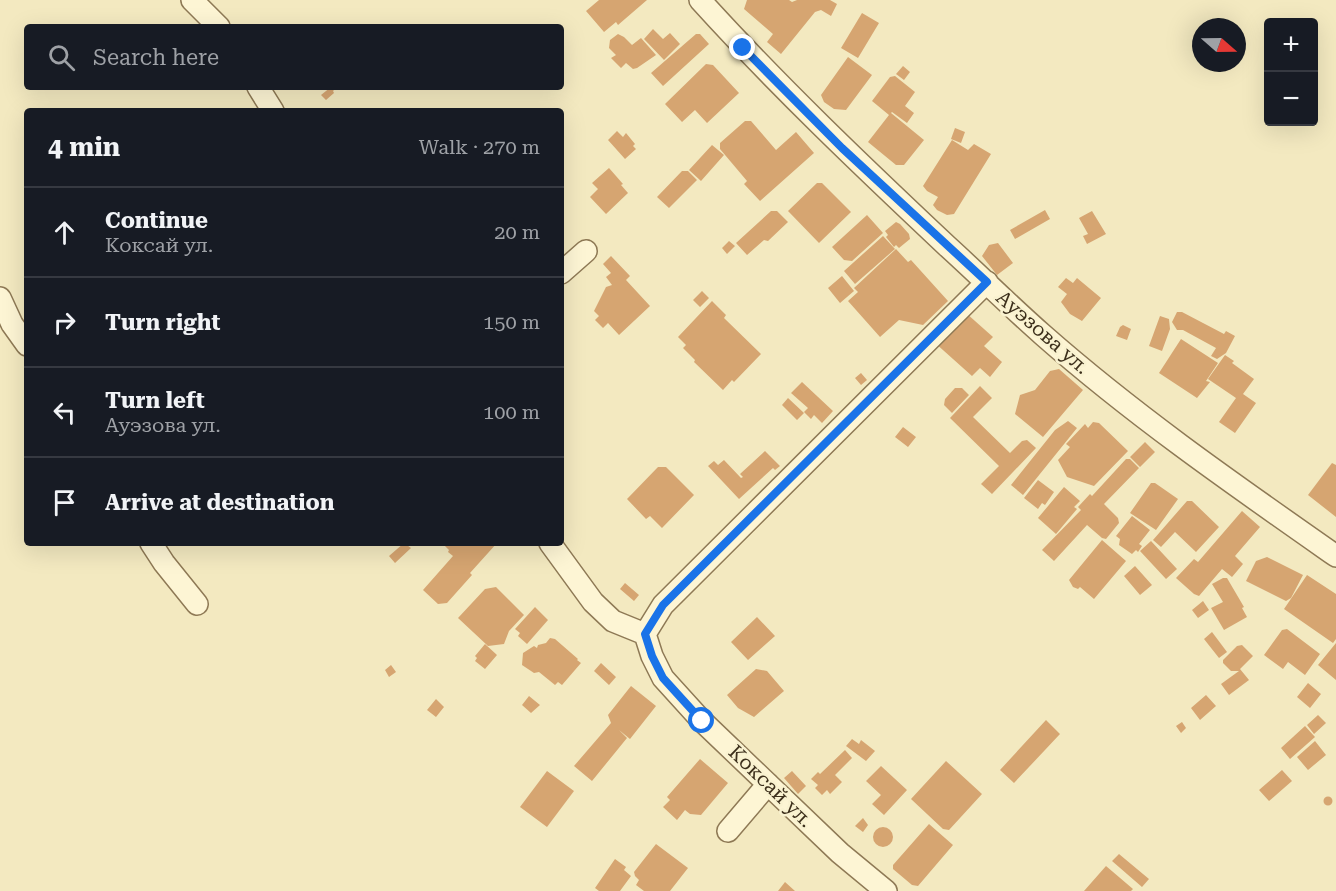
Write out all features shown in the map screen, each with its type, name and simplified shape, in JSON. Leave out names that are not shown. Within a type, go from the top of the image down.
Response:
[{"type":"street","points":[[192,0],[216,24]]},
{"type":"street","name":"Ауэзова ул.","points":[[699,0],[842,148],[1043,335],[1137,412],[1336,556]]},
{"type":"street","points":[[260,90],[271,108]]},
{"type":"street","points":[[564,270],[586,251]]},
{"type":"street","points":[[552,546],[593,602],[613,621],[645,634],[670,597],[987,282]]},
{"type":"street","points":[[0,298],[12,324],[24,341]]},
{"type":"street","points":[[153,546],[197,604]]},
{"type":"street","name":"Коксай ул.","points":[[645,634],[652,656],[663,678],[702,721],[840,853],[886,891]]},
{"type":"street","points":[[728,831],[768,784]]},
{"type":"building","points":[[599,0],[647,0],[618,25],[616,22],[604,32],[586,11]]},
{"type":"building","points":[[747,0],[789,0],[792,2],[830,0],[837,4],[831,16],[821,10],[815,12],[781,54],[767,42],[773,34],[744,9]]},
{"type":"building","points":[[862,13],[879,23],[858,58],[841,48]]},
{"type":"building","points":[[653,29],[663,39],[670,33],[680,44],[664,60],[644,39]]},
{"type":"building","points":[[618,34],[632,45],[641,38],[656,55],[637,68],[633,69],[626,63],[621,68],[611,58],[616,55],[609,48],[610,40]]},
{"type":"building","points":[[696,34],[700,34],[709,44],[663,86],[651,73]]},
{"type":"building","points":[[848,57],[872,75],[846,110],[834,109],[824,102],[821,95]]},
{"type":"building","points":[[706,64],[713,65],[739,93],[707,123],[695,110],[682,122],[665,104]]},
{"type":"building","points":[[903,66],[910,72],[904,80],[896,74]]},
{"type":"building","points":[[895,76],[915,92],[905,106],[914,113],[907,123],[891,113],[924,140],[904,165],[896,165],[868,142],[889,115],[872,101],[890,77]]},
{"type":"building","points":[[327,90],[334,90],[334,93],[326,100],[321,95]]},
{"type":"building","points":[[745,121],[751,121],[776,150],[796,132],[814,153],[760,201],[744,184],[747,181],[720,149],[720,143]]},
{"type":"building","points":[[955,128],[965,132],[961,143],[951,139]]},
{"type":"building","points":[[617,131],[623,137],[626,133],[635,144],[633,146],[636,149],[625,159],[608,140]]},
{"type":"building","points":[[952,140],[968,150],[974,144],[991,154],[954,214],[947,215],[933,205],[938,197],[923,186]]},
{"type":"building","points":[[712,145],[724,155],[701,181],[689,170]]},
{"type":"building","points":[[609,168],[628,193],[606,214],[590,197],[598,189],[592,183]]},
{"type":"building","points":[[682,171],[688,171],[697,180],[669,208],[657,197]]},
{"type":"building","points":[[817,183],[822,183],[851,212],[819,243],[788,211]]},
{"type":"building","points":[[1045,210],[1050,219],[1015,239],[1010,230]]},
{"type":"building","points":[[771,211],[777,211],[788,222],[768,241],[764,240],[747,255],[736,243]]},
{"type":"building","points":[[1092,211],[1106,234],[1087,244],[1083,236],[1088,234],[1079,218]]},
{"type":"building","points":[[867,215],[883,233],[852,261],[844,260],[832,247]]},
{"type":"building","points":[[896,222],[909,234],[910,239],[899,248],[896,245],[894,247],[886,237],[888,235],[885,231]]},
{"type":"building","points":[[883,236],[895,249],[855,284],[844,271]]},
{"type":"building","points":[[729,241],[735,246],[727,254],[722,248]]},
{"type":"building","points":[[998,243],[1013,263],[997,275],[982,256],[989,245]]},
{"type":"building","points":[[896,249],[908,262],[911,260],[948,301],[923,325],[899,320],[880,337],[848,301],[858,292],[854,288]]},
{"type":"building","points":[[611,256],[630,276],[626,280],[650,306],[619,335],[608,323],[603,328],[595,320],[599,316],[594,311],[606,287],[612,285],[606,277],[611,273],[603,264]]},
{"type":"building","points":[[842,276],[854,291],[840,303],[828,288]]},
{"type":"building","points":[[1066,278],[1073,283],[1077,278],[1101,298],[1082,321],[1070,314],[1061,302],[1067,294],[1058,287]]},
{"type":"building","points":[[702,291],[709,298],[700,307],[693,300]]},
{"type":"building","points":[[712,301],[726,315],[724,318],[761,354],[723,390],[694,362],[695,360],[683,348],[686,345],[678,337]]},
{"type":"building","points":[[1177,312],[1182,312],[1224,334],[1226,331],[1235,336],[1226,353],[1217,359],[1211,356],[1216,348],[1183,330],[1177,330],[1172,322]]},
{"type":"building","points":[[966,313],[993,337],[984,346],[1002,362],[990,377],[980,368],[972,376],[934,342]]},
{"type":"building","points":[[1160,316],[1169,319],[1170,329],[1162,351],[1149,346]]},
{"type":"building","points":[[1123,325],[1131,329],[1127,340],[1116,336]]},
{"type":"building","points":[[1181,339],[1218,363],[1206,381],[1210,382],[1197,398],[1159,373]]},
{"type":"building","points":[[1225,355],[1254,379],[1243,394],[1256,403],[1235,433],[1219,422],[1236,398],[1208,379]]},
{"type":"building","points":[[1059,369],[1083,390],[1043,437],[1015,414],[1020,395],[1035,390],[1050,371]]},
{"type":"building","points":[[861,373],[867,380],[861,385],[855,378]]},
{"type":"building","points":[[802,382],[833,411],[822,423],[814,415],[811,419],[804,412],[808,408],[791,393]]},
{"type":"building","points":[[980,386],[992,398],[973,417],[1010,453],[1022,441],[1027,440],[1036,448],[992,494],[981,484],[999,466],[950,418]]},
{"type":"building","points":[[955,388],[962,388],[969,395],[952,413],[944,405],[945,399]]},
{"type":"building","points":[[788,398],[804,413],[797,420],[782,405]]},
{"type":"building","points":[[1068,421],[1077,428],[1023,495],[1011,485],[1055,430]]},
{"type":"building","points":[[1093,422],[1099,423],[1128,451],[1094,486],[1067,477],[1058,460],[1070,447],[1066,444],[1085,424],[1088,428]]},
{"type":"building","points":[[903,427],[916,437],[908,447],[895,437]]},
{"type":"building","points":[[1145,442],[1155,452],[1140,467],[1130,457]]},
{"type":"building","points":[[765,451],[780,466],[775,470],[773,468],[739,499],[708,466],[714,461],[718,465],[724,460],[741,478],[743,477],[740,474]]},
{"type":"building","points":[[1126,459],[1130,459],[1139,468],[1104,504],[1118,518],[1119,523],[1106,539],[1087,525],[1054,561],[1042,550],[1081,510],[1078,507],[1090,494],[1092,496]]},
{"type":"building","points":[[1332,463],[1336,465],[1336,517],[1308,495]]},
{"type":"building","points":[[658,467],[666,467],[694,495],[662,528],[650,516],[646,519],[627,499]]},
{"type":"building","points":[[1038,480],[1054,492],[1045,505],[1042,503],[1038,509],[1024,498]]},
{"type":"building","points":[[1151,483],[1155,483],[1178,499],[1156,530],[1130,513]]},
{"type":"building","points":[[1064,487],[1080,501],[1074,507],[1077,509],[1056,534],[1038,518]]},
{"type":"building","points":[[1187,501],[1192,501],[1219,527],[1196,552],[1175,532],[1161,547],[1153,540]]},
{"type":"building","points":[[1242,511],[1260,527],[1235,556],[1243,564],[1232,577],[1222,569],[1199,596],[1194,594],[1176,578],[1194,559],[1198,562]]},
{"type":"building","points":[[1132,516],[1150,530],[1139,544],[1142,546],[1138,552],[1136,550],[1132,554],[1119,545],[1120,539],[1116,536]]},
{"type":"building","points":[[1102,540],[1126,561],[1094,599],[1080,587],[1078,589],[1073,587],[1069,580]]},
{"type":"building","points":[[1151,541],[1177,569],[1166,579],[1140,551]]},
{"type":"building","points":[[401,546],[411,548],[395,563],[389,556]]},
{"type":"building","points":[[445,546],[494,546],[447,603],[438,604],[423,590],[453,556],[448,552]]},
{"type":"building","points":[[1267,557],[1303,575],[1291,598],[1286,601],[1246,581],[1256,561]]},
{"type":"building","points":[[1135,566],[1152,585],[1140,595],[1124,576]]},
{"type":"building","points":[[1307,575],[1336,594],[1336,639],[1333,643],[1284,609]]},
{"type":"building","points":[[1227,578],[1244,607],[1242,608],[1247,617],[1224,630],[1211,608],[1223,602],[1212,584]]},
{"type":"building","points":[[625,583],[639,595],[634,601],[620,589]]},
{"type":"building","points":[[496,587],[524,615],[509,631],[504,644],[488,646],[458,618],[485,589]]},
{"type":"building","points":[[1203,601],[1209,610],[1198,618],[1192,610]]},
{"type":"building","points":[[535,607],[548,620],[527,644],[518,636],[520,633],[515,629]]},
{"type":"building","points":[[757,617],[775,636],[748,660],[731,642]]},
{"type":"building","points":[[1287,629],[1320,654],[1305,675],[1288,662],[1283,669],[1264,655],[1282,630]]},
{"type":"building","points":[[1212,632],[1227,652],[1219,658],[1204,639]]},
{"type":"building","points":[[550,638],[555,639],[581,663],[562,685],[558,682],[555,685],[539,672],[534,673],[522,665],[523,653],[534,646],[537,648],[538,645],[546,643]]},
{"type":"building","points":[[1336,643],[1336,680],[1318,665]]},
{"type":"building","points":[[485,644],[497,655],[485,669],[475,661],[477,658],[475,656]]},
{"type":"building","points":[[1242,645],[1253,656],[1240,669],[1249,680],[1229,695],[1221,684],[1239,671],[1231,671],[1223,660],[1237,646]]},
{"type":"building","points":[[601,663],[616,677],[609,685],[594,671]]},
{"type":"building","points":[[391,665],[396,672],[389,677],[385,670]]},
{"type":"building","points":[[756,669],[767,671],[784,691],[754,717],[738,708],[727,695]]},
{"type":"building","points":[[1308,683],[1321,694],[1310,708],[1297,697]]},
{"type":"building","points":[[631,686],[656,706],[630,739],[619,730],[627,738],[592,781],[574,766],[611,723],[608,715]]},
{"type":"building","points":[[1206,695],[1216,706],[1200,720],[1191,708]]},
{"type":"building","points":[[529,696],[540,705],[531,713],[522,705]]},
{"type":"building","points":[[436,699],[444,707],[436,717],[427,710]]},
{"type":"building","points":[[1318,715],[1326,723],[1314,734],[1307,725]]},
{"type":"building","points":[[1046,720],[1060,734],[1014,783],[1000,770]]},
{"type":"building","points":[[1182,722],[1186,728],[1181,733],[1176,726]]},
{"type":"building","points":[[1305,726],[1315,737],[1290,759],[1281,748]]},
{"type":"building","points":[[852,739],[859,744],[861,740],[875,751],[866,761],[846,746]]},
{"type":"building","points":[[1315,741],[1326,755],[1308,770],[1297,757]]},
{"type":"building","points":[[845,750],[852,758],[835,775],[842,782],[830,794],[827,790],[822,795],[815,788],[818,785],[811,779],[818,772],[820,774]]},
{"type":"building","points":[[700,759],[728,783],[701,815],[690,814],[685,810],[677,820],[663,807],[670,800],[667,797]]},
{"type":"building","points":[[946,761],[982,794],[949,830],[943,829],[911,799]]},
{"type":"building","points":[[881,766],[907,790],[884,815],[872,804],[881,795],[866,781]]},
{"type":"building","points":[[1282,770],[1292,781],[1269,801],[1259,790]]},
{"type":"building","points":[[547,771],[574,791],[547,827],[520,807]]},
{"type":"building","points":[[792,771],[806,786],[798,794],[784,778]]},
{"type":"building","points":[[1328,796],[1333,801],[1328,806],[1323,801]]},
{"type":"building","points":[[863,818],[868,825],[863,832],[855,826]]},
{"type":"building","points":[[929,824],[953,845],[918,886],[912,885],[893,869],[893,865]]},
{"type":"building","points":[[883,827],[890,830],[893,837],[890,844],[883,847],[876,844],[873,837],[876,830]]},
{"type":"building","points":[[656,844],[688,868],[670,891],[644,891],[636,885],[639,880],[634,872]]},
{"type":"building","points":[[1119,854],[1149,879],[1142,887],[1112,861]]},
{"type":"building","points":[[615,859],[626,867],[624,870],[631,876],[620,891],[599,891],[595,888]]},
{"type":"building","points":[[1106,866],[1133,889],[1131,891],[1084,891]]},
{"type":"building","points":[[785,882],[795,891],[778,891]]},
{"type":"route","points":[[702,721],[663,678],[652,656],[645,634],[663,605],[987,282],[842,148],[743,48]]}]
